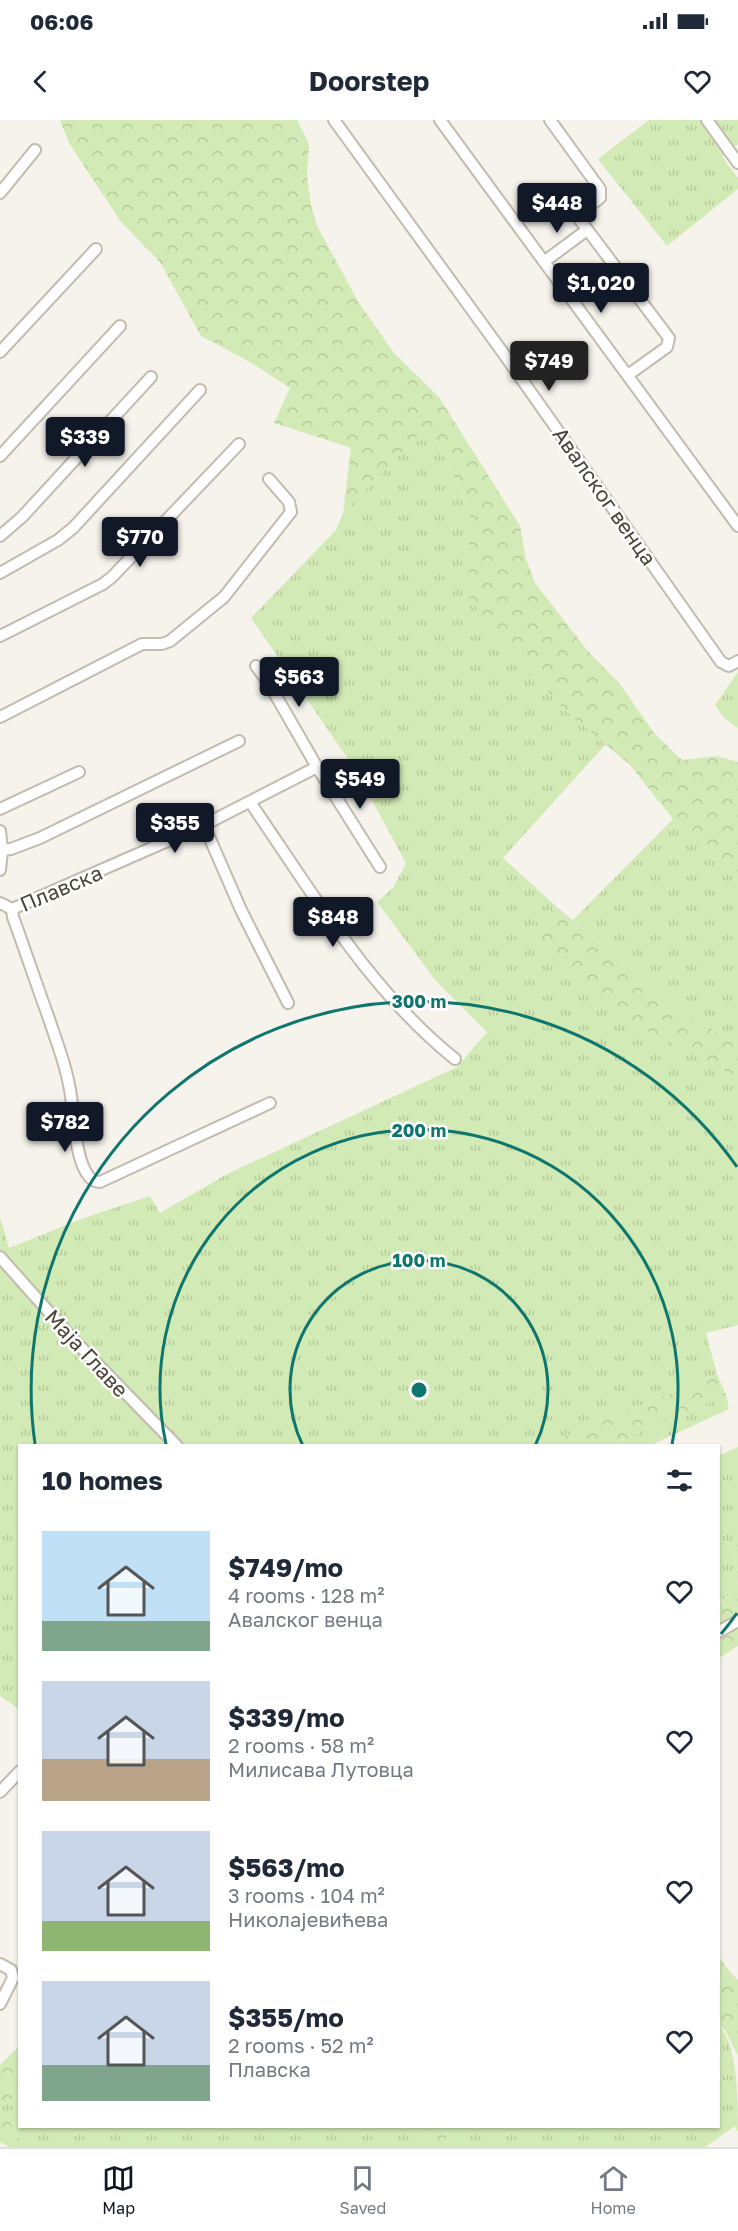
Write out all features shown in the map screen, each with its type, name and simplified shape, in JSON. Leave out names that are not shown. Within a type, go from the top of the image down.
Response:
[{"type":"street","name":"Авалског венца","points":[[334,120],[506,357],[721,663],[733,663]]},
{"type":"street","points":[[440,120],[738,526]]},
{"type":"street","points":[[550,120],[600,189],[600,198],[580,213],[580,220],[669,338],[667,347],[628,375]]},
{"type":"street","points":[[707,120],[738,163]]},
{"type":"street","points":[[0,194],[35,150]]},
{"type":"street","points":[[545,261],[587,230]]},
{"type":"street","points":[[0,352],[96,249]]},
{"type":"street","points":[[0,456],[120,326]]},
{"type":"street","points":[[0,536],[22,517],[151,377]]},
{"type":"street","points":[[0,573],[58,540],[74,528],[200,390]]},
{"type":"street","points":[[0,636],[103,584],[112,577],[239,444]]},
{"type":"street","points":[[0,717],[142,644],[162,644],[170,641],[217,604],[291,512],[289,502],[269,479]]},
{"type":"street","points":[[256,666],[268,682],[317,767],[380,867]]},
{"type":"street","points":[[2,850],[39,838],[239,741]]},
{"type":"street","name":"Плавска","points":[[0,903],[12,909],[204,825],[317,767]]},
{"type":"street","points":[[0,809],[79,772]]},
{"type":"street","points":[[250,802],[375,981],[410,1020],[455,1059]]},
{"type":"street","points":[[204,825],[241,910],[288,1003]]},
{"type":"street","points":[[0,831],[2,850],[0,870]]},
{"type":"street","points":[[12,909],[59,1045],[69,1085],[79,1152],[83,1166],[92,1181],[100,1182],[270,1103]]},
{"type":"street","name":"Маја Главе","points":[[0,1257],[73,1339],[175,1444]]},
{"type":"street","points":[[720,1631],[738,1622]]},
{"type":"street","points":[[0,1792],[18,1773]]},
{"type":"street","points":[[0,1964],[11,1970],[14,1978],[0,2004]]},
{"type":"green space","points":[[60,120],[297,120],[309,144],[307,175],[311,205],[317,226],[359,303],[394,353],[439,397],[520,526],[526,559],[535,583],[587,650],[620,684],[654,733],[682,760],[717,756],[738,762],[738,877],[728,874],[673,819],[630,765],[564,709],[506,646],[468,597],[470,507],[428,426],[343,513],[351,448],[274,423],[290,388],[250,362],[201,336],[160,262],[121,222],[69,143]]},
{"type":"green space","points":[[649,120],[738,120],[738,144],[722,157],[738,178],[738,189],[667,246],[598,159]]},
{"type":"green space","points":[[428,426],[470,507],[506,646],[564,709],[606,744],[503,858],[557,907],[534,924],[656,1037],[738,1075],[738,1325],[706,1333],[717,1374],[548,1444],[18,1444],[18,1708],[0,1696],[0,1217],[9,1248],[81,1219],[150,1196],[160,1213],[227,1174],[457,1067],[487,1032],[436,981],[377,902],[393,888],[406,863],[355,769],[251,618],[336,530],[343,513]]},
{"type":"green space","points":[[738,672],[738,728],[724,718],[715,705]]},
{"type":"green space","points":[[673,819],[728,874],[738,877],[738,1043],[685,1015],[573,920]]},
{"type":"green space","points":[[557,907],[685,1015],[738,1043],[738,1077],[656,1037],[569,975],[534,924]]},
{"type":"green space","points":[[717,1374],[726,1395],[613,1444],[548,1444]]},
{"type":"green space","points":[[726,1395],[729,1409],[653,1444],[613,1444]]},
{"type":"green space","points":[[738,1447],[738,1534],[733,1536],[738,1587],[720,1602],[720,1455]]},
{"type":"green space","points":[[738,1534],[738,1587],[733,1536]]},
{"type":"green space","points":[[738,1587],[738,1646],[720,1657],[720,1603]]},
{"type":"green space","points":[[720,1958],[738,1980],[738,2056],[725,2030],[720,2025]]},
{"type":"green space","points":[[720,2026],[730,2046],[736,2074],[738,2132],[735,2126],[705,2147],[446,2147],[447,2128],[720,2128]]},
{"type":"green space","points":[[18,2047],[18,2096],[1,2106],[24,2147],[9,2147],[0,2142],[0,2065]]},
{"type":"green space","points":[[18,2096],[18,2128],[429,2128],[429,2133],[414,2147],[24,2147],[1,2106]]},
{"type":"green space","points":[[429,2128],[447,2128],[446,2147],[414,2147],[429,2133]]}]
